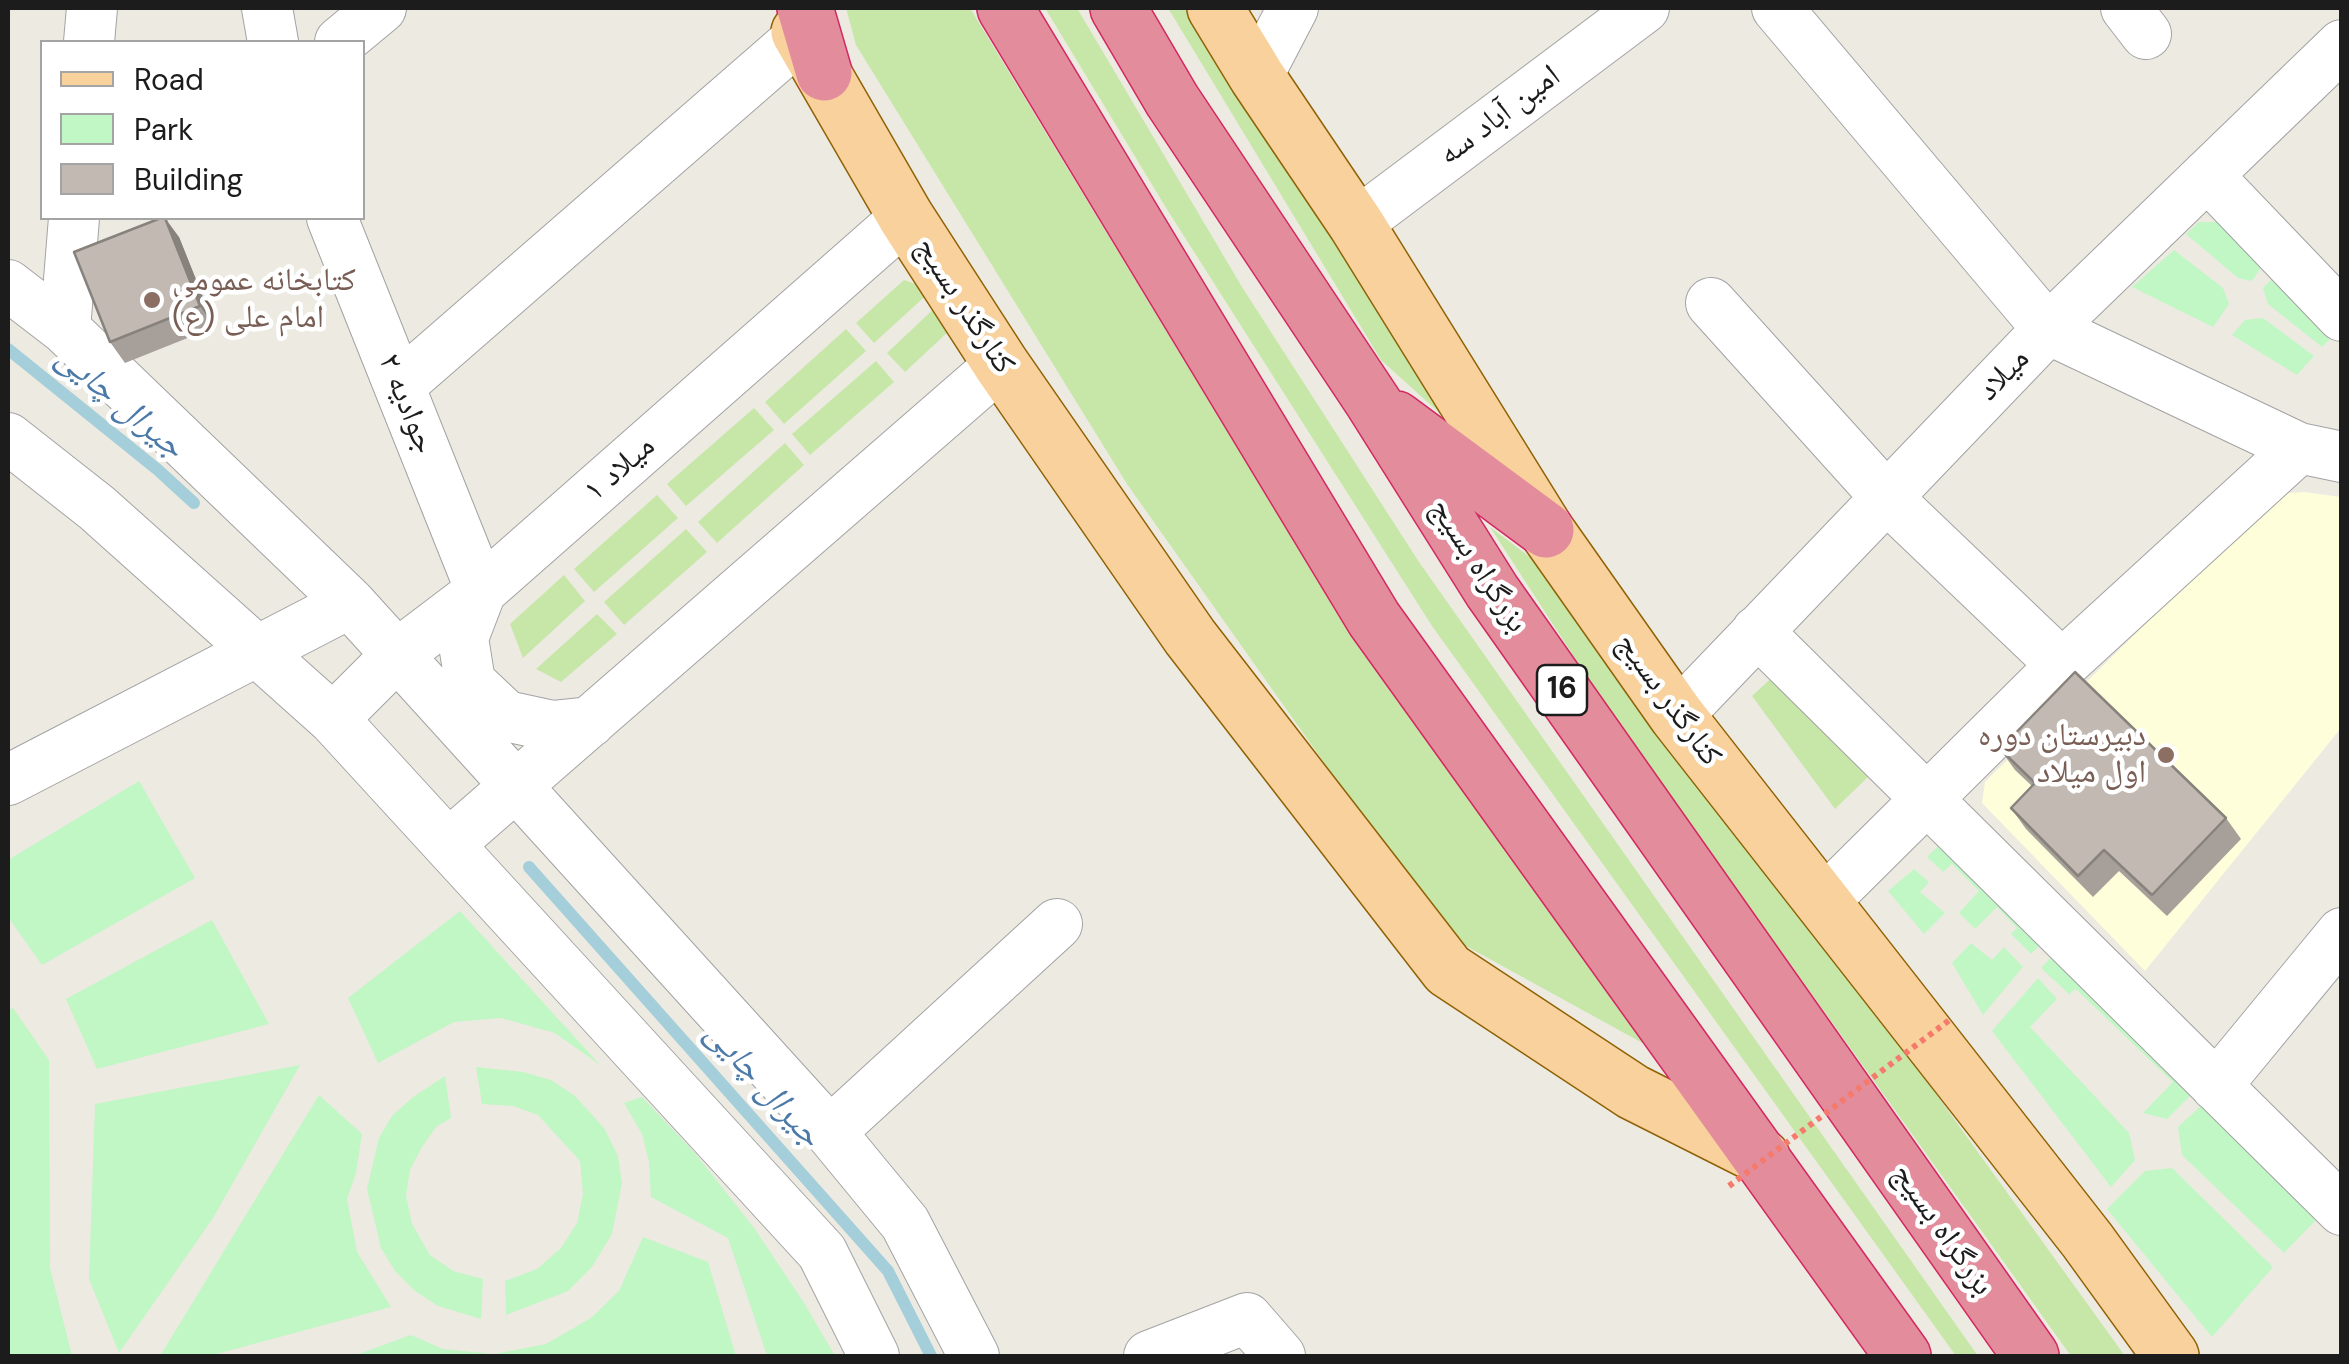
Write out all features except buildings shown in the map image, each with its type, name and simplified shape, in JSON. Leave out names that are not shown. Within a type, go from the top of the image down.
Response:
[{"type":"highway","points":[[1005,8],[1374,619],[1746,1172],[1903,1356]]},
{"type":"highway","name":"بزرگراه بسیج","points":[[1118,8],[1172,100],[1373,402],[1492,591],[2031,1356]]},
{"type":"highway","points":[[1373,402],[1546,530]]},
{"type":"main road","name":"کنارگذر بسیج","points":[[1215,8],[1356,224],[1546,530],[1677,716],[2088,1240],[2171,1356]]},
{"type":"main road","name":"کنارگذر بسیج","points":[[804,31],[906,217],[1001,364],[1190,636],[1448,970],[1746,1172]]},
{"type":"street","points":[[90,40],[92,8]]},
{"type":"street","points":[[267,8],[273,40]]},
{"type":"street","points":[[342,40],[380,8]]},
{"type":"street","points":[[1257,76],[1293,8]]},
{"type":"street","name":"امین آباد سه","points":[[1356,224],[1644,8]]},
{"type":"street","points":[[1776,8],[2048,329],[2320,452],[2062,665],[1823,902]]},
{"type":"street","points":[[399,386],[804,31]]},
{"type":"street","name":"میلاد","points":[[1677,716],[2048,329],[2342,44]]},
{"type":"street","points":[[2207,175],[2342,316]]},
{"type":"street","name":"میلاد ۱","points":[[332,719],[398,654],[481,591],[906,217]]},
{"type":"street","points":[[65,329],[74,220]]},
{"type":"street","name":"جوادیه ۲","points":[[333,220],[481,591]]},
{"type":"street","points":[[8,285],[65,329],[350,602],[830,1132],[905,1222],[974,1356]]},
{"type":"street","points":[[1711,303],[1886,496],[2062,665]]},
{"type":"street","points":[[449,844],[1001,364]]},
{"type":"street","points":[[8,438],[97,508],[332,719],[822,1252],[874,1356]]},
{"type":"street","points":[[481,591],[462,638],[470,682],[506,716],[552,726],[590,722]]},
{"type":"street","points":[[8,780],[350,602]]},
{"type":"street","points":[[1758,632],[2342,1210]]},
{"type":"street","points":[[830,1132],[1057,924]]},
{"type":"street","points":[[2216,1086],[2342,933]]},
{"type":"street","points":[[1149,1356],[1247,1318],[1280,1356]]},
{"type":"path","points":[[1746,1172],[1952,1018]]},
{"type":"shaded area","name":"دبیرستان دوره اول میلاد","points":[[2288,493],[2341,497],[2341,728],[2145,971],[1982,803],[1985,782],[2268,503]]},
{"type":"green space","points":[[846,8],[970,8],[1244,459],[1657,1051],[1446,935],[1127,484],[856,45]]},
{"type":"green space","points":[[1045,8],[1077,8],[1242,287],[1419,562],[1978,1356],[1956,1356],[1432,626],[1168,211]]},
{"type":"green space","points":[[1168,8],[1204,8],[1484,453],[1381,360]]},
{"type":"green space","points":[[2199,222],[2234,222],[2268,257],[2252,281],[2238,278],[2186,234]]},
{"type":"green space","points":[[2174,250],[2223,288],[2229,304],[2213,327],[2132,287]]},
{"type":"green space","points":[[2280,271],[2339,330],[2322,347],[2268,304],[2263,288]]},
{"type":"green space","points":[[904,280],[932,290],[874,343],[856,323]]},
{"type":"green space","points":[[941,302],[949,331],[905,372],[887,353]]},
{"type":"green space","points":[[2263,318],[2314,356],[2297,375],[2232,335],[2245,320]]},
{"type":"green space","points":[[846,329],[866,351],[784,424],[765,402]]},
{"type":"green space","points":[[876,361],[894,382],[810,455],[792,434]]},
{"type":"green space","points":[[754,408],[774,430],[686,506],[667,484]]},
{"type":"green space","points":[[785,443],[804,465],[717,543],[698,522]]},
{"type":"green space","points":[[657,495],[678,518],[594,592],[574,569]]},
{"type":"green space","points":[[1490,527],[1571,588],[2125,1356],[2071,1356],[1609,711]]},
{"type":"green space","points":[[686,529],[707,552],[624,625],[604,602]]},
{"type":"green space","points":[[564,575],[585,601],[523,658],[510,624]]},
{"type":"green space","points":[[597,614],[617,634],[561,682],[536,669]]},
{"type":"green space","points":[[1776,674],[1872,773],[1835,809],[1752,696]]},
{"type":"green space","points":[[139,781],[195,878],[42,965],[8,917],[8,860]]},
{"type":"green space","points":[[1942,842],[2043,942],[2031,954],[2011,934],[2017,928],[1997,907],[1975,929],[1959,913],[1979,891],[1952,864],[1943,872],[1927,857]]},
{"type":"green space","points":[[1914,869],[1929,882],[1920,892],[1945,913],[1924,934],[1888,891]]},
{"type":"green space","points":[[460,911],[600,1065],[555,1033],[501,1018],[454,1022],[378,1063],[348,998]]},
{"type":"green space","points":[[212,920],[269,1024],[97,1069],[66,999]]},
{"type":"green space","points":[[1971,943],[1992,960],[2004,947],[2023,967],[1983,1015],[1952,963]]},
{"type":"green space","points":[[2059,949],[2200,1086],[2167,1119],[2143,1113],[2173,1082],[2076,989],[2069,994],[2041,968]]},
{"type":"green space","points":[[2038,978],[2057,999],[2030,1027],[2129,1133],[2135,1160],[2111,1187],[1992,1031]]},
{"type":"green space","points":[[13,1008],[49,1060],[50,1268],[72,1356],[8,1356],[8,1011]]},
{"type":"green space","points":[[300,1065],[213,1218],[119,1353],[89,1279],[95,1104]]},
{"type":"green space","points":[[476,1067],[523,1072],[551,1080],[575,1096],[604,1128],[618,1156],[622,1183],[612,1234],[592,1267],[568,1291],[506,1315],[505,1281],[537,1269],[561,1248],[577,1223],[583,1194],[580,1161],[538,1115],[513,1106],[482,1104]]},
{"type":"green space","points":[[445,1076],[451,1118],[436,1127],[422,1147],[410,1170],[406,1195],[412,1224],[430,1255],[453,1271],[483,1279],[481,1319],[438,1306],[395,1271],[381,1248],[367,1189],[379,1138],[392,1116]]},
{"type":"green space","points":[[319,1095],[362,1134],[347,1199],[357,1252],[391,1307],[209,1356],[160,1356]]},
{"type":"green space","points":[[642,1097],[694,1152],[755,1229],[835,1356],[767,1356],[728,1238],[651,1197],[642,1134],[624,1103]]},
{"type":"green space","points":[[2204,1103],[2318,1218],[2284,1253],[2182,1155],[2178,1127]]},
{"type":"green space","points":[[2172,1168],[2273,1267],[2212,1337],[2107,1209],[2145,1171]]},
{"type":"green space","points":[[643,1237],[708,1262],[736,1356],[353,1356],[411,1335],[443,1349],[494,1354],[546,1344],[591,1318],[619,1291]]},
{"type":"waterway","name":"جیرال چایی","points":[[8,349],[194,503]]},
{"type":"waterway","name":"جیرال چایی","points":[[529,867],[888,1271],[931,1356]]},
{"type":"place","name":"کتابخانه عمومی امام علی (ع)","points":[[152,300]]},
{"type":"place","name":"دبیرستان دوره اول میلاد","points":[[2166,755]]}]
